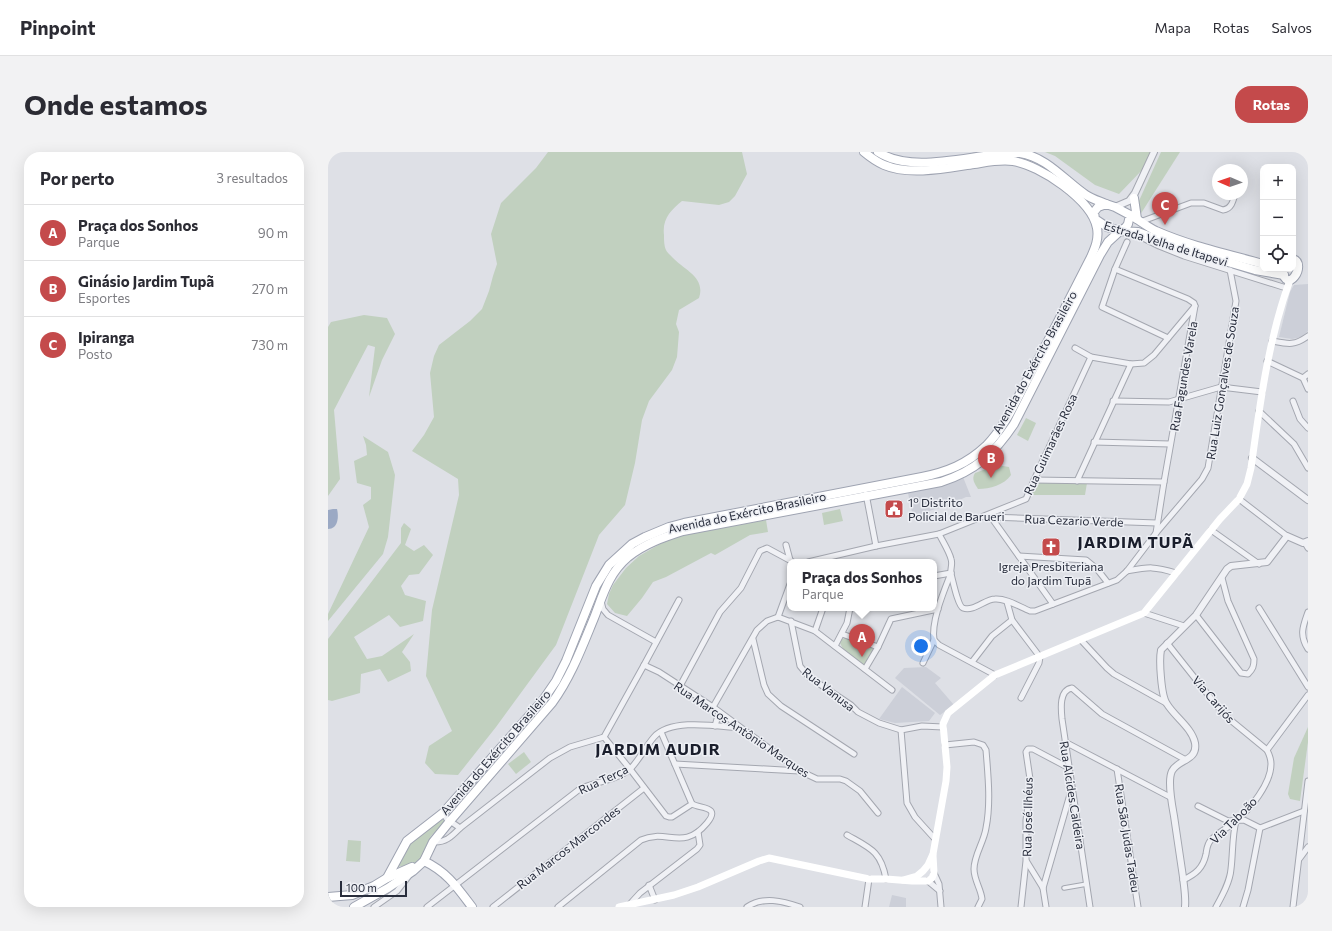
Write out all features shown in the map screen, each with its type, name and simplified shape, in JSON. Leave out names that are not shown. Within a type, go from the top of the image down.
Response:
[{"type":"main road","name":"Estrada Velha de Itapevi","points":[[864,152],[884,165],[915,170],[929,170],[999,161],[1022,163],[1041,171],[1065,187],[1082,202],[1095,219],[1107,227],[1124,231],[1138,232],[1180,248],[1255,270],[1286,275]]},
{"type":"main road","name":"Estrada Velha de Itapevi","points":[[878,152],[894,158],[915,162],[941,160],[978,153],[1007,152],[1029,156],[1047,165],[1085,195],[1115,207],[1156,231],[1180,240],[1260,263]]},
{"type":"main road","points":[[1134,196],[1134,218]]},
{"type":"main road","name":"Estrada Velha de Itapevi","points":[[1095,219],[1094,212],[1096,209],[1106,204]]},
{"type":"main road","name":"Avenida do Exército Brasileiro","points":[[354,907],[367,904],[413,871],[424,861],[433,842],[450,821],[540,719],[561,692],[578,656],[604,590],[611,577],[628,558],[645,546],[670,535],[812,506],[923,486],[953,478],[976,466],[996,449],[1014,424],[1100,255],[1108,242],[1124,231],[1134,218]]},
{"type":"main road","name":"Avenida do Exército Brasileiro","points":[[387,878],[407,841],[443,813],[543,700],[556,681],[566,661],[600,580],[610,566],[632,544],[669,527],[702,519],[947,471],[970,458],[987,445],[1004,423],[1091,258],[1098,237],[1095,219]]},
{"type":"main road","points":[[1286,275],[1296,279],[1303,275],[1303,267],[1298,260]]},
{"type":"main road","points":[[1283,301],[1283,287],[1286,275]]},
{"type":"main road","points":[[619,907],[630,906],[674,895],[698,887],[723,875],[769,858],[869,879],[886,878],[928,881],[932,878],[934,873],[933,854],[935,839],[946,781],[943,726],[950,711],[995,675],[1144,613],[1228,509],[1239,499],[1249,477],[1262,392],[1272,341],[1283,301],[1286,275]]},
{"type":"main road","points":[[600,580],[604,590]]},
{"type":"main road","points":[[903,880],[917,876],[924,870],[933,854]]},
{"type":"main road","points":[[328,897],[352,894],[374,886],[387,878],[424,861],[444,873],[456,884],[472,907]]},
{"type":"main road","points":[[924,870],[934,873]]},
{"type":"main road","points":[[924,870],[924,877],[928,881]]},
{"type":"street","points":[[1115,207],[1129,201],[1134,196],[1154,152]]},
{"type":"street","points":[[1134,218],[1191,203],[1204,204],[1226,210],[1229,208],[1233,200]]},
{"type":"street","points":[[1124,231],[1184,256],[1283,287]]},
{"type":"street","points":[[1126,242],[1114,270],[1102,307],[1168,338]]},
{"type":"street","name":"Rua Fagundes Varela","points":[[1114,270],[1188,299],[1194,303],[1195,306],[1170,444],[1156,534]]},
{"type":"street","name":"Rua Luiz Gonçalves de Souza","points":[[939,534],[951,559],[951,573],[958,602],[964,609],[969,609],[991,599],[997,598],[1030,611],[1035,611],[1117,580],[1127,572],[1206,472],[1210,462],[1236,301],[1230,270]]},
{"type":"street","points":[[1075,348],[1090,357],[1130,364],[1144,363],[1149,360],[1195,306]]},
{"type":"street","points":[[1272,341],[1292,344],[1297,343],[1308,336]]},
{"type":"street","name":"Rua Guimarães Rosa","points":[[821,559],[876,546],[939,534],[990,516],[1026,499],[1090,357]]},
{"type":"street","points":[[1268,361],[1303,378],[1308,389]]},
{"type":"street","points":[[1077,481],[1130,364]]},
{"type":"street","points":[[1303,378],[1308,374]]},
{"type":"street","points":[[1113,401],[1164,402],[1221,387],[1262,392]]},
{"type":"street","points":[[1293,401],[1300,419],[1308,428]]},
{"type":"street","points":[[1259,411],[1294,444],[1308,468]]},
{"type":"street","points":[[1094,442],[1170,444]]},
{"type":"street","points":[[1252,458],[1308,500]]},
{"type":"street","points":[[1034,480],[1164,482]]},
{"type":"street","points":[[865,488],[876,546]]},
{"type":"street","points":[[1239,499],[1288,536],[1307,544]]},
{"type":"street","points":[[990,516],[1053,604]]},
{"type":"street","name":"Rua Cezario Verde","points":[[990,516],[1157,522]]},
{"type":"street","points":[[1211,530],[1259,564]]},
{"type":"street","points":[[1166,703],[1163,694],[1160,650],[1196,615],[1230,566],[1267,562],[1288,536]]},
{"type":"street","points":[[786,545],[790,559]]},
{"type":"street","points":[[680,686],[720,612],[741,588],[760,551],[767,548],[787,559]]},
{"type":"street","points":[[1019,556],[1086,560],[1097,569],[1108,583]]},
{"type":"street","points":[[1127,572],[1147,567],[1155,567],[1176,573]]},
{"type":"street","points":[[923,663],[934,640],[938,609],[951,573],[937,575]]},
{"type":"street","points":[[1196,615],[1238,670],[1241,673],[1248,674],[1254,665],[1254,659],[1244,634],[1230,606],[1222,578]]},
{"type":"street","points":[[778,617],[787,592]]},
{"type":"street","points":[[601,600],[608,615],[656,642]]},
{"type":"street","points":[[433,842],[448,839],[550,758],[570,747],[604,737],[679,600]]},
{"type":"street","points":[[1007,602],[1012,620],[1040,657],[1039,663],[1021,698]]},
{"type":"street","points":[[1259,608],[1308,686]]},
{"type":"street","points":[[815,631],[823,611]]},
{"type":"street","points":[[835,646],[842,634],[850,611]]},
{"type":"street","points":[[864,669],[878,647],[891,619],[894,617],[927,611]]},
{"type":"street","points":[[1308,612],[1303,624],[1302,635],[1308,649]]},
{"type":"street","points":[[1144,613],[1184,626]]},
{"type":"street","points":[[594,617],[598,615],[608,615]]},
{"type":"street","points":[[713,707],[762,625],[767,621],[778,617],[815,631],[892,690]]},
{"type":"street","points":[[972,662],[992,636],[1012,620]]},
{"type":"street","name":"Rua Vanusa","points":[[791,621],[800,666],[809,677],[851,705],[858,712],[879,723],[901,730]]},
{"type":"street","points":[[842,634],[878,647]]},
{"type":"street","points":[[1302,635],[1308,636]]},
{"type":"street","points":[[753,639],[761,674],[768,694],[781,706],[854,754]]},
{"type":"street","points":[[934,640],[939,645],[995,675]]},
{"type":"street","points":[[1081,640],[1114,674],[1166,703],[1187,728],[1194,739],[1195,751],[1192,757],[1176,766],[1171,773],[1170,797],[1186,900],[1185,907]]},
{"type":"street","name":"Via Carijós","points":[[1167,643],[1221,711],[1267,750]]},
{"type":"street","name":"Rua Marcos Antônio Marques","points":[[644,665],[659,672],[713,707],[800,771],[817,779],[840,779],[846,781],[860,791],[878,813]]},
{"type":"street","name":"Rua Alcides Caldeira","points":[[1090,907],[1065,742],[1061,705],[1065,692],[1067,689],[1072,688],[1102,714],[1186,760]]},
{"type":"street","points":[[1267,750],[1308,695]]},
{"type":"street","points":[[715,726],[719,712]]},
{"type":"street","name":"Rua Terça","points":[[427,907],[581,788],[611,778],[630,769],[652,740],[661,732],[676,726],[715,726],[740,728]]},
{"type":"street","points":[[935,839],[915,817],[907,803],[901,730],[922,726],[943,726]]},
{"type":"street","points":[[661,732],[692,804]]},
{"type":"street","points":[[558,907],[566,905],[641,840],[652,836],[682,839],[698,832],[711,818],[711,812],[708,808],[692,804],[672,817],[666,816],[604,737]]},
{"type":"street","points":[[945,745],[978,742],[983,745],[986,750],[988,820],[976,858],[974,870],[982,899],[978,907]]},
{"type":"street","points":[[1065,742],[1170,797]]},
{"type":"street","name":"Rua José Ilhéus","points":[[1021,907],[1026,861],[1026,820],[1030,779],[1026,752],[1028,749],[1033,749],[1069,768]]},
{"type":"street","name":"Via Taboão","points":[[1183,880],[1192,876],[1201,868],[1208,844],[1212,839],[1236,821],[1250,807],[1262,791],[1271,770],[1271,762],[1267,750]]},
{"type":"street","points":[[675,764],[800,771]]},
{"type":"street","name":"Rua São Judas Tadeu","points":[[1117,769],[1138,907]]},
{"type":"street","points":[[1293,907],[1308,781]]},
{"type":"street","name":"Rua Marcos Marcondes","points":[[493,907],[644,788]]},
{"type":"street","points":[[1043,888],[1072,788]]},
{"type":"street","points":[[1198,806],[1228,821],[1244,820],[1260,828],[1304,811]]},
{"type":"street","points":[[1065,811],[1069,808],[1076,811]]},
{"type":"street","points":[[443,813],[450,821],[460,828]]},
{"type":"street","points":[[1216,907],[1227,884],[1231,871],[1236,821]]},
{"type":"street","points":[[1243,907],[1248,890],[1260,828]]},
{"type":"street","points":[[630,906],[640,893],[649,885],[697,849],[700,845],[698,832]]},
{"type":"street","points":[[847,835],[871,848],[884,866],[886,878]]},
{"type":"street","points":[[1299,858],[1308,847]]},
{"type":"street","points":[[1026,861],[1043,888],[1046,907]]},
{"type":"street","points":[[374,907],[397,891],[413,871]]},
{"type":"street","points":[[934,873],[940,892],[941,907]]},
{"type":"street","points":[[864,907],[869,879]]},
{"type":"street","points":[[928,881],[940,892]]},
{"type":"street","points":[[1064,888],[1087,884]]},
{"type":"street","points":[[649,885],[654,900]]},
{"type":"street","points":[[747,907],[752,903],[769,900],[800,907]]},
{"type":"shaded area","points":[[1308,284],[1308,331],[1302,337],[1292,339],[1279,337],[1290,292],[1294,285]]},
{"type":"shaded area","points":[[963,477],[971,497],[966,497],[945,507],[913,517],[908,493],[945,485]]},
{"type":"shaded area","points":[[926,667],[941,678],[935,683],[954,705],[940,715],[895,678],[904,668]]},
{"type":"shaded area","points":[[902,687],[935,713],[929,721],[895,723],[879,719]]},
{"type":"shaded area","points":[[892,895],[906,898],[906,907],[889,907]]},
{"type":"green space","points":[[548,152],[742,152],[747,174],[735,196],[729,202],[719,205],[682,201],[668,215],[664,224],[664,242],[666,250],[677,262],[693,274],[697,279],[700,291],[699,298],[679,310],[676,324],[679,332],[677,357],[672,370],[649,401],[642,420],[635,463],[625,505],[599,535],[556,645],[496,727],[458,775],[435,774],[425,763],[429,746],[452,731],[426,676],[432,610],[459,495],[458,479],[412,451],[424,435],[434,417],[430,373],[434,356],[439,345],[470,321],[482,309],[489,291],[497,264],[491,234],[501,203],[536,168]]},
{"type":"green space","points":[[1045,152],[1151,152],[1144,168],[1119,194],[1095,185],[1055,156]]},
{"type":"green space","points":[[1161,152],[1180,152],[1140,215],[1138,203]]},
{"type":"green space","points":[[364,315],[387,318],[395,334],[382,360],[369,397],[375,347],[368,345],[334,410],[340,479],[328,496],[328,327],[331,322]]},
{"type":"green space","points":[[1026,418],[1036,423],[1028,441],[1017,435]]},
{"type":"green space","points":[[363,436],[388,452],[395,475],[388,537],[383,554],[328,621],[328,614],[369,527],[363,505],[371,499],[371,487],[357,483],[354,461],[367,455]]},
{"type":"green space","points":[[997,465],[1009,467],[1011,475],[1005,481],[996,486],[978,489],[973,479],[975,473]]},
{"type":"green space","points":[[1038,481],[1087,483],[1085,495],[1032,495],[1035,483]]},
{"type":"green space","points":[[840,509],[843,521],[824,525],[822,513]]},
{"type":"green space","points":[[766,520],[768,532],[750,535],[715,555],[711,553],[666,577],[653,582],[627,616],[615,613],[607,604],[613,585],[626,568],[639,556],[660,544],[675,537]]},
{"type":"green space","points":[[404,523],[411,529],[405,545],[414,551],[424,545],[433,555],[419,574],[409,575],[401,586],[405,595],[426,601],[423,621],[400,627],[389,615],[354,637],[367,659],[382,656],[414,634],[402,652],[410,662],[411,671],[388,682],[380,669],[361,674],[360,693],[332,701],[328,700],[328,639],[401,543],[401,528]]},
{"type":"green space","points":[[845,638],[873,648],[874,650],[865,665],[843,649],[840,643],[842,639]]},
{"type":"green space","points":[[1308,727],[1308,742],[1300,801],[1290,799],[1288,794],[1294,758]]},
{"type":"green space","points":[[524,752],[531,762],[516,774],[508,764]]},
{"type":"green space","points":[[441,820],[444,820],[444,823],[431,836],[420,859],[414,864],[397,867],[408,845]]},
{"type":"green space","points":[[348,840],[361,841],[360,862],[346,861]]},
{"type":"water","points":[[337,509],[337,522],[334,527],[328,529],[328,510]]},
{"type":"place","name":"Ipiranga","points":[[1165,225]]},
{"type":"place","name":"Ginásio Jardim Tupã","points":[[991,478]]},
{"type":"place","name":"1º Distrito Policial de Barueri","points":[[894,509]]},
{"type":"place","name":"Igreja Presbiteriana do Jardim Tupã","points":[[1051,547]]},
{"type":"place","name":"Praça dos Sonhos","points":[[862,657]]},
{"type":"district","name":"JARDIM TUPÃ","points":[[1136,541]]},
{"type":"district","name":"JARDIM AUDIR","points":[[658,748]]}]
